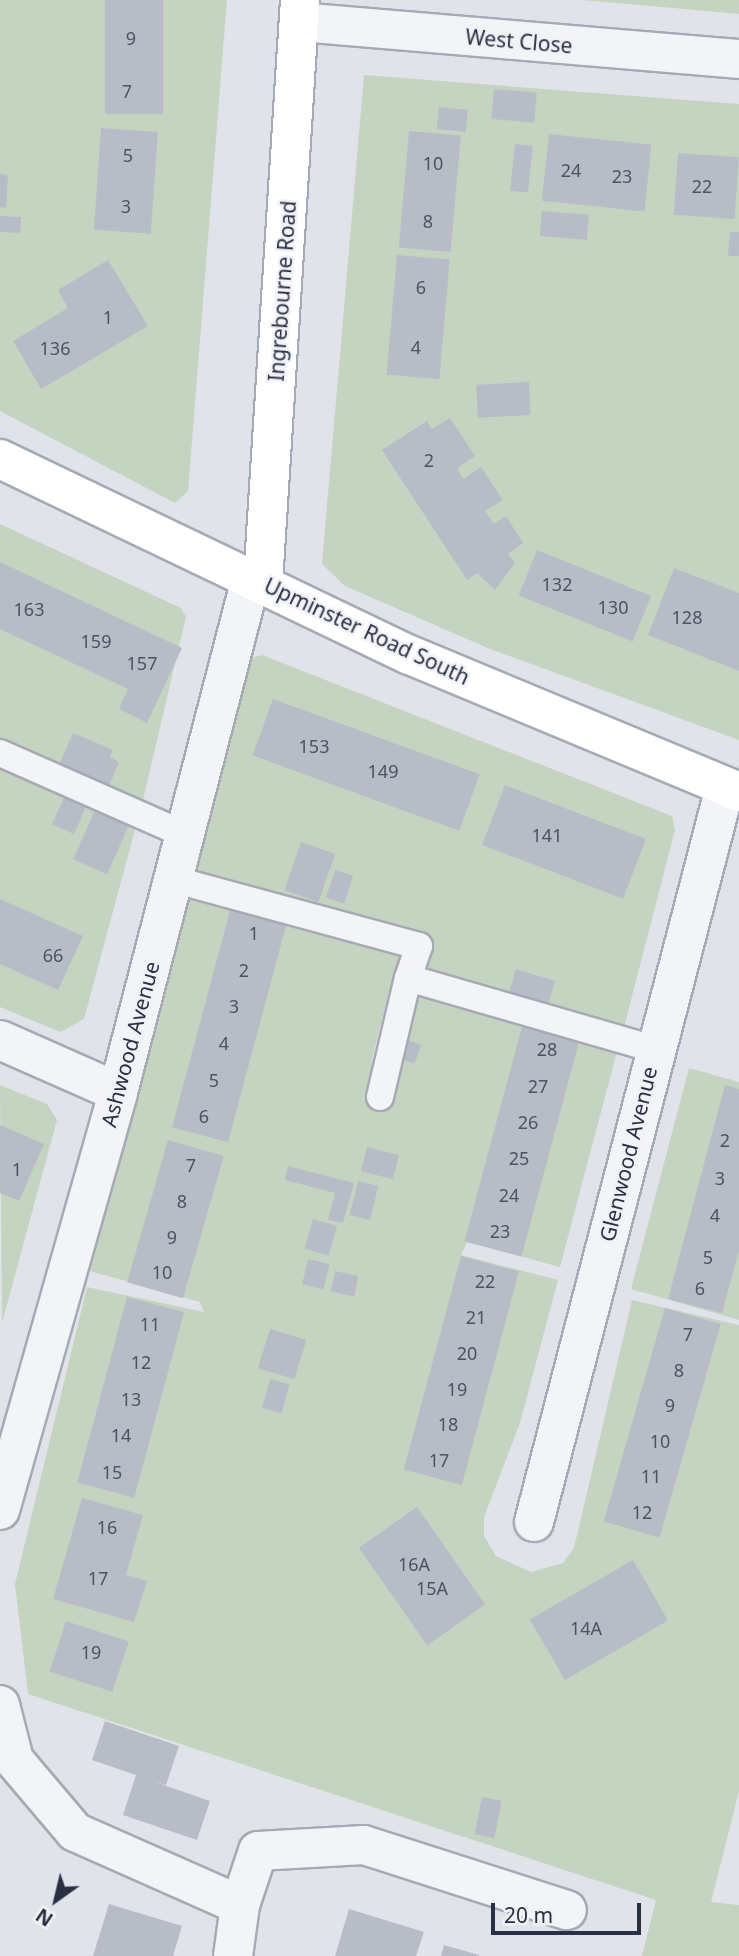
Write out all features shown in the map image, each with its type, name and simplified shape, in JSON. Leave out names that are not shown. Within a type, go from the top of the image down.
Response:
[{"type":"street","name":"West Close","points":[[300,11],[739,59]]},
{"type":"street","name":"Ingrebourne Road","points":[[257,579],[300,11]]},
{"type":"street","name":"Upminster Road South","points":[[0,459],[257,579],[410,655],[732,789]]},
{"type":"street","name":"Ashwood Avenue","points":[[0,1510],[118,1092],[184,834],[257,579]]},
{"type":"street","name":"Glenwood Avenue","points":[[534,1522],[654,1049],[732,789]]},
{"type":"street","points":[[0,1040],[118,1092]]},
{"type":"street","points":[[0,1705],[14,1760],[75,1832],[240,1905]]},
{"type":"street","points":[[233,1956],[240,1905],[258,1851],[364,1845],[567,1910]]},
{"type":"lane","points":[[0,753],[184,834]]},
{"type":"lane","points":[[173,879],[419,946],[408,978],[380,1097]]},
{"type":"lane","points":[[408,978],[654,1049]]},
{"type":"green space","points":[[0,0],[227,0],[188,491],[175,503],[0,411]]},
{"type":"green space","points":[[581,0],[739,0],[739,14],[685,9]]},
{"type":"green space","points":[[364,75],[739,104],[739,740],[490,649],[345,586],[322,564]]},
{"type":"green space","points":[[0,524],[181,608],[186,617],[142,804],[0,742]]},
{"type":"green space","points":[[262,655],[672,816],[675,830],[623,1031],[416,969],[427,942],[194,873],[251,658]]},
{"type":"green space","points":[[0,767],[136,826],[84,1019],[60,1032],[0,1007]]},
{"type":"green space","points":[[189,896],[409,954],[401,991],[390,988],[371,1063],[382,1066],[411,992],[619,1044],[560,1267],[467,1242],[461,1255],[558,1280],[520,1423],[484,1517],[484,1536],[496,1556],[531,1572],[563,1563],[574,1548],[632,1300],[739,1325],[739,1791],[711,1902],[739,1905],[739,1956],[642,1956],[656,1900],[28,1694],[15,1584],[87,1287],[204,1312],[200,1302],[90,1271]]},
{"type":"green space","points":[[689,1068],[739,1082],[739,1320],[631,1289]]},
{"type":"green space","points":[[0,1085],[47,1104],[57,1120],[2,1323]]},
{"type":"building","points":[[105,0],[163,0],[163,114],[105,114]]},
{"type":"building","points":[[494,89],[537,93],[534,123],[491,119]]},
{"type":"building","points":[[439,107],[468,110],[466,132],[437,129]]},
{"type":"building","points":[[101,128],[158,132],[151,234],[94,230]]},
{"type":"building","points":[[409,131],[461,136],[451,252],[399,248]]},
{"type":"building","points":[[549,134],[651,145],[644,211],[542,201]]},
{"type":"building","points":[[515,144],[533,146],[528,193],[510,191]]},
{"type":"building","points":[[678,153],[739,157],[735,219],[674,215]]},
{"type":"building","points":[[0,174],[8,175],[6,208],[0,207]]},
{"type":"building","points":[[542,211],[589,215],[587,240],[540,236]]},
{"type":"building","points":[[0,216],[21,217],[20,233],[0,232]]},
{"type":"building","points":[[730,232],[739,232],[739,256],[728,256]]},
{"type":"building","points":[[397,255],[450,260],[439,379],[387,375]]},
{"type":"building","points":[[108,260],[148,326],[41,389],[13,341],[68,308],[58,290]]},
{"type":"building","points":[[529,382],[531,415],[478,418],[476,385]]},
{"type":"building","points":[[450,418],[475,456],[457,468],[463,479],[481,467],[503,500],[485,511],[494,524],[506,516],[523,543],[508,554],[515,563],[495,590],[477,573],[467,580],[382,450],[427,421],[432,429]]},
{"type":"building","points":[[537,550],[651,596],[633,642],[519,595]]},
{"type":"building","points":[[0,562],[182,648],[147,723],[119,709],[128,689],[0,629]]},
{"type":"building","points":[[674,568],[739,593],[739,671],[648,635]]},
{"type":"building","points":[[273,699],[480,774],[459,831],[252,755]]},
{"type":"building","points":[[73,733],[113,750],[110,757],[119,762],[108,789],[58,767]]},
{"type":"building","points":[[505,785],[646,839],[623,899],[482,845]]},
{"type":"building","points":[[65,795],[87,805],[74,834],[52,824]]},
{"type":"building","points":[[96,808],[130,823],[107,874],[73,859]]},
{"type":"building","points":[[301,842],[335,854],[318,902],[284,890]]},
{"type":"building","points":[[335,870],[353,876],[344,903],[326,898]]},
{"type":"building","points":[[0,899],[83,936],[58,990],[0,964]]},
{"type":"building","points":[[231,907],[287,922],[228,1142],[172,1127]]},
{"type":"building","points":[[516,969],[555,981],[547,1009],[508,997]]},
{"type":"building","points":[[523,1023],[580,1038],[521,1257],[465,1241]]},
{"type":"building","points":[[404,1039],[421,1045],[415,1064],[397,1058]]},
{"type":"building","points":[[725,1085],[739,1089],[739,1251],[722,1313],[668,1299]]},
{"type":"building","points":[[0,1125],[44,1144],[19,1201],[0,1193]]},
{"type":"building","points":[[168,1140],[224,1156],[183,1298],[127,1282]]},
{"type":"building","points":[[367,1147],[399,1155],[393,1179],[361,1171]]},
{"type":"building","points":[[288,1166],[354,1183],[343,1223],[328,1220],[335,1193],[285,1180]]},
{"type":"building","points":[[358,1181],[378,1186],[370,1220],[350,1215]]},
{"type":"building","points":[[313,1219],[337,1226],[328,1256],[304,1249]]},
{"type":"building","points":[[461,1256],[519,1272],[462,1485],[404,1469]]},
{"type":"building","points":[[308,1259],[329,1264],[324,1289],[302,1284]]},
{"type":"building","points":[[335,1271],[358,1276],[354,1297],[331,1292]]},
{"type":"building","points":[[127,1297],[184,1312],[134,1498],[77,1482]]},
{"type":"building","points":[[665,1308],[721,1324],[660,1537],[604,1521]]},
{"type":"building","points":[[270,1329],[306,1340],[294,1379],[258,1368]]},
{"type":"building","points":[[270,1379],[289,1384],[282,1413],[262,1408]]},
{"type":"building","points":[[82,1498],[143,1515],[126,1575],[147,1581],[134,1622],[53,1599]]},
{"type":"building","points":[[417,1507],[485,1604],[427,1645],[359,1548]]},
{"type":"building","points":[[633,1560],[668,1621],[565,1680],[530,1620]]},
{"type":"building","points":[[66,1621],[129,1641],[112,1692],[50,1671]]},
{"type":"building","points":[[105,1721],[179,1746],[166,1785],[155,1782],[210,1801],[197,1840],[123,1815],[136,1775],[92,1760]]},
{"type":"building","points":[[482,1797],[502,1801],[494,1838],[475,1834]]},
{"type":"building","points":[[109,1904],[182,1926],[173,1956],[93,1956]]},
{"type":"building","points":[[349,1909],[424,1932],[416,1956],[335,1956]]},
{"type":"building","points":[[444,1945],[479,1955],[479,1956],[441,1956]]}]
